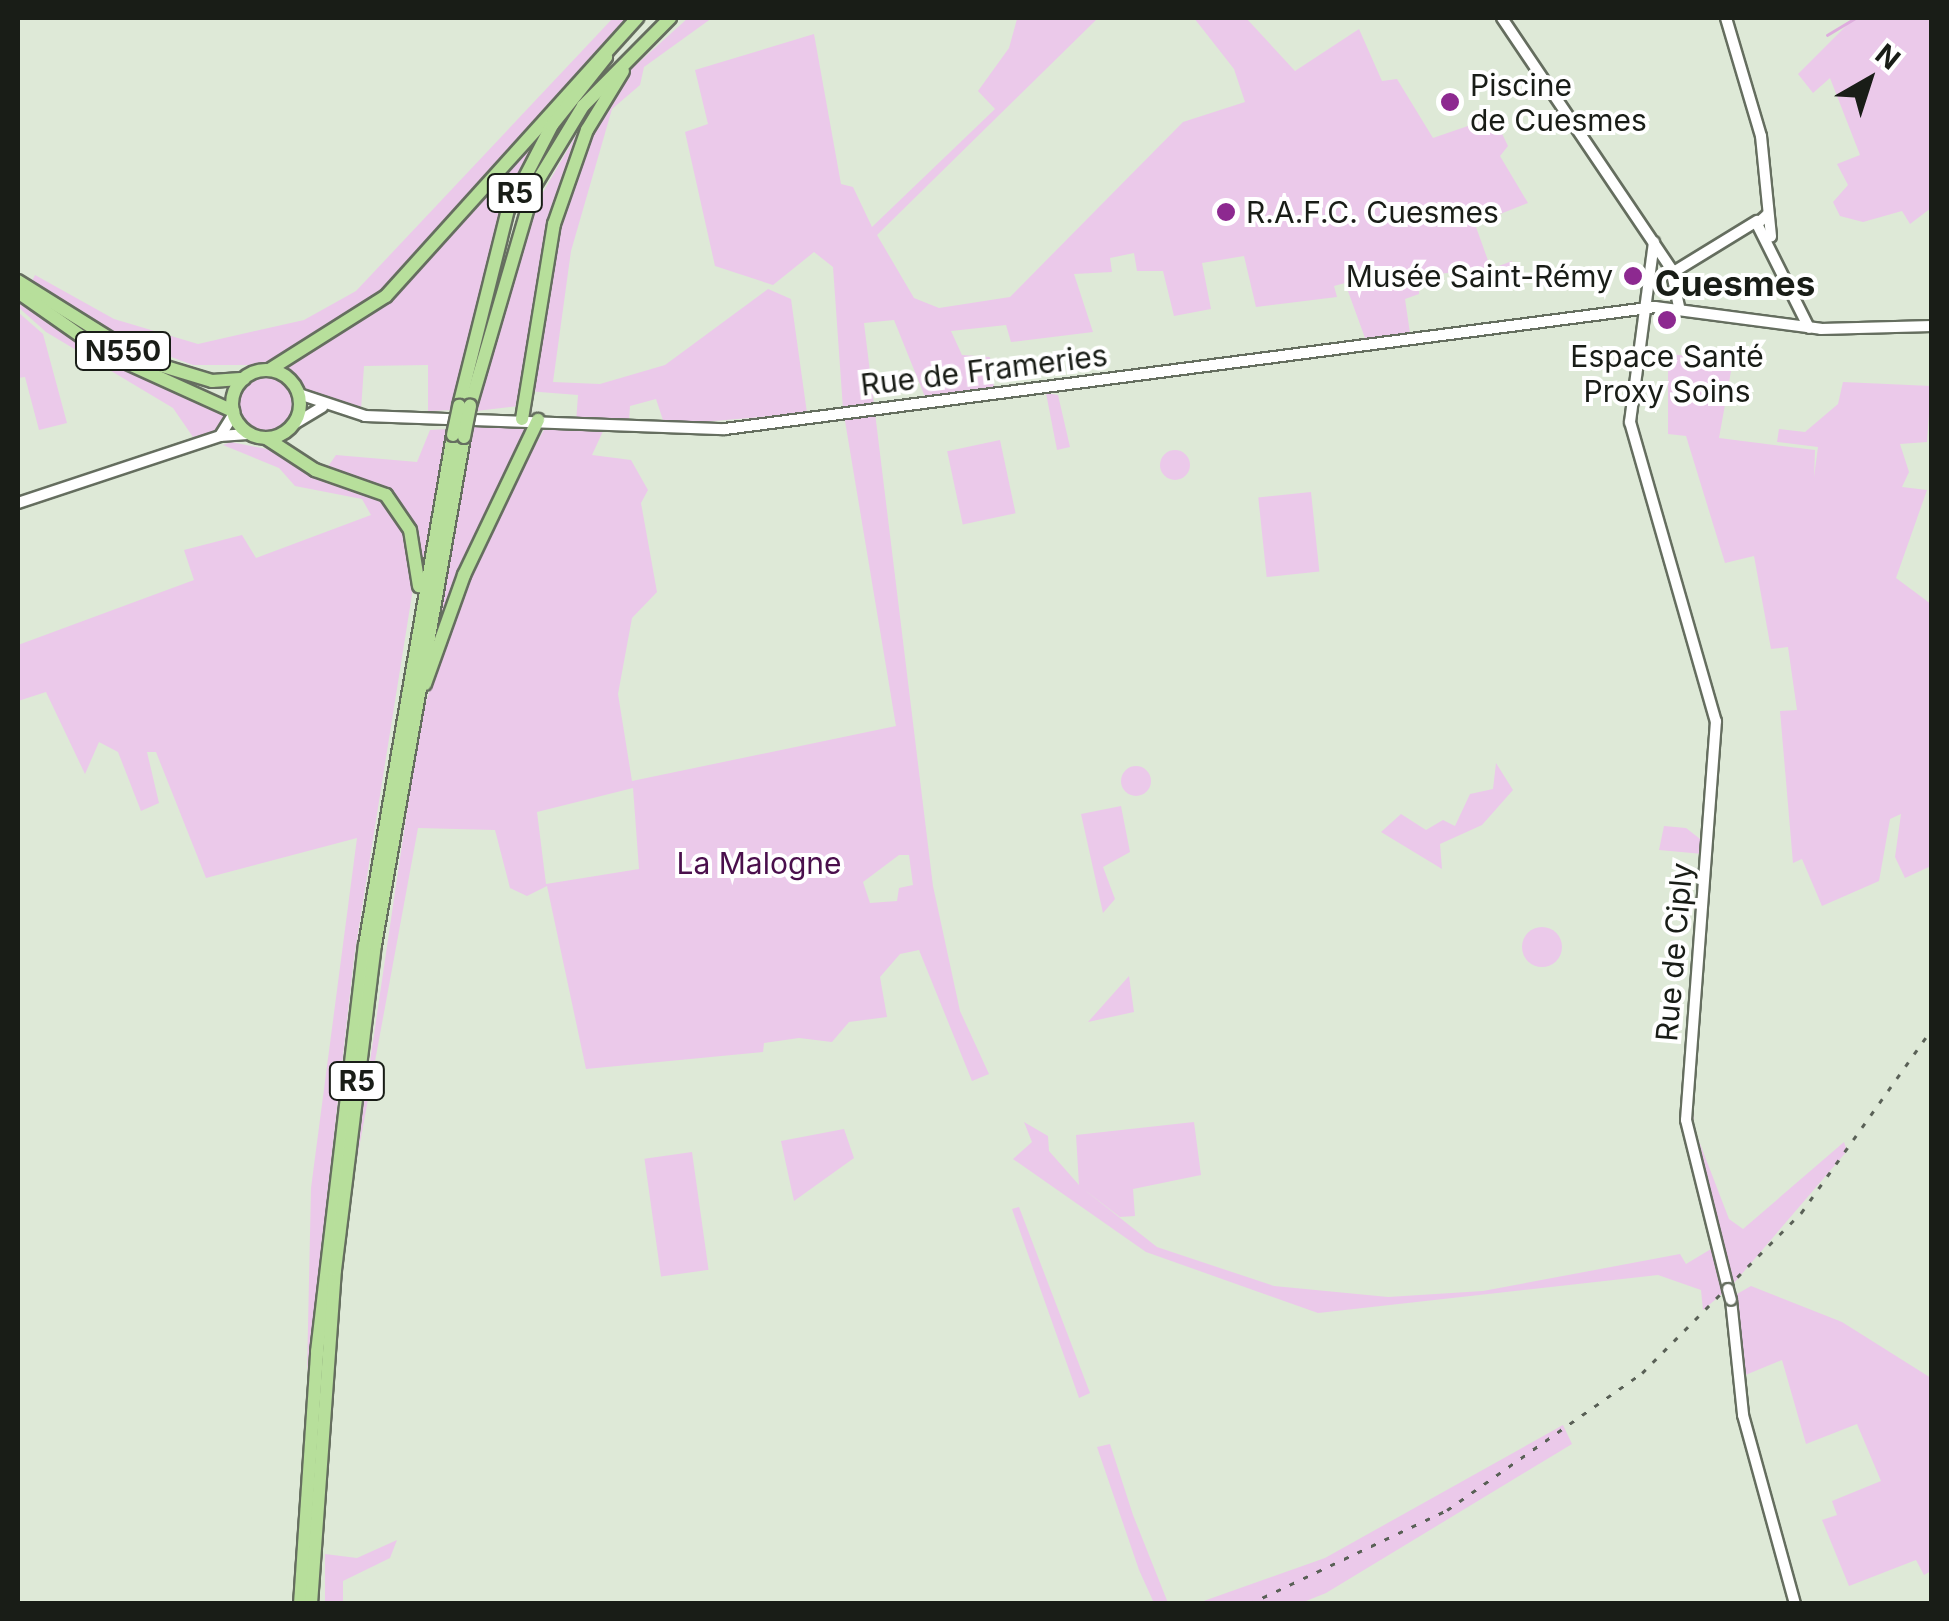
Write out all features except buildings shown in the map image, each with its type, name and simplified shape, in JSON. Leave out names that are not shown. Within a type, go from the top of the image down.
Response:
[{"type":"highway","points":[[420,613],[418,559],[396,506],[373,486],[315,470],[266,438],[251,434],[233,412],[244,379],[269,370],[386,296],[638,18]]},
{"type":"highway","name":"R5","points":[[311,1604],[348,1157],[409,734],[487,272],[520,182],[570,99],[648,18]]},
{"type":"highway","name":"R5","points":[[464,406],[534,187],[583,106],[647,36],[670,18]]},
{"type":"highway","points":[[522,419],[538,292],[566,186],[597,110],[647,36]]},
{"type":"highway","name":"N550","points":[[18,281],[126,352],[212,381],[244,379]]},
{"type":"highway","name":"N550","points":[[18,292],[105,353],[233,412]]},
{"type":"highway","points":[[266,438],[294,424],[298,394],[269,370]]},
{"type":"highway","points":[[409,734],[464,575],[538,420]]},
{"type":"highway","name":"R5","points":[[300,1604],[338,1154],[420,613],[459,436]]},
{"type":"street","points":[[1502,18],[1654,242],[1679,307]]},
{"type":"street","points":[[1726,18],[1764,151],[1766,226],[1804,312],[1806,328]]},
{"type":"street","points":[[1652,307],[1669,277],[1766,226]]},
{"type":"street","name":"Rue de Ciply","points":[[1654,242],[1652,307],[1631,431],[1716,721],[1686,1120],[1729,1294],[1743,1415],[1795,1604]]},
{"type":"street","points":[[1652,275],[1669,277]]},
{"type":"street","points":[[1652,275],[1669,277]]},
{"type":"street","name":"Rue de Frameries","points":[[298,394],[325,406],[725,430],[1652,307],[1679,307],[1806,328],[1932,326]]},
{"type":"street","points":[[1904,326],[1932,316]]},
{"type":"street","points":[[294,424],[325,406]]},
{"type":"street","points":[[220,436],[233,412]]},
{"type":"street","points":[[18,503],[220,436],[251,434]]},
{"type":"green space","points":[[613,18],[628,18],[376,301],[269,365],[193,365],[122,339],[31,283],[35,275],[114,319],[198,344],[304,320],[356,291]]},
{"type":"green space","points":[[688,18],[712,18],[644,67],[640,85],[612,109],[571,251],[553,382],[600,384],[665,365],[768,289],[791,299],[807,413],[664,423],[656,399],[630,406],[629,420],[576,423],[578,395],[527,391],[562,218],[598,118],[627,73]]},
{"type":"green space","name":"La Malogne","points":[[1098,18],[877,235],[914,298],[939,308],[1010,297],[1183,122],[1245,102],[1234,69],[1194,18],[1246,18],[1295,71],[1359,29],[1382,81],[1397,79],[1433,138],[1494,117],[1508,146],[1500,156],[1528,203],[1475,224],[1491,269],[1512,261],[1512,277],[1478,288],[1466,271],[1419,276],[1419,294],[1405,299],[1410,333],[1365,338],[1345,283],[1334,286],[1337,297],[1256,307],[1244,256],[1202,263],[1211,309],[1174,316],[1163,271],[1137,271],[1134,253],[1110,258],[1112,272],[1074,274],[1093,332],[1011,342],[1006,325],[951,331],[962,355],[990,357],[994,388],[925,397],[894,320],[864,323],[933,886],[960,1011],[989,1074],[972,1081],[919,950],[900,954],[880,977],[887,1017],[849,1022],[832,1042],[799,1038],[764,1043],[763,1052],[586,1069],[547,886],[527,896],[510,888],[495,830],[418,828],[350,1197],[421,716],[478,551],[546,426],[604,429],[592,455],[631,460],[648,490],[641,503],[657,592],[632,618],[618,694],[632,781],[896,726],[843,409],[833,267],[814,252],[773,285],[715,266],[685,132],[708,124],[695,70],[814,34],[841,184],[853,187],[872,227],[995,109],[978,91],[1009,48],[1017,19]],"holes":[[[633,788],[639,869],[546,884],[537,812]],[[899,855],[909,855],[913,885],[899,888],[897,901],[870,903],[863,882]]]},
{"type":"green space","points":[[1854,18],[1931,18],[1931,208],[1910,224],[1902,211],[1863,222],[1840,216],[1833,202],[1848,185],[1837,164],[1860,155],[1830,78],[1813,93],[1798,74]]},
{"type":"green space","points":[[602,90],[544,249],[519,406],[476,411],[523,227]]},
{"type":"green space","points":[[543,128],[496,224],[452,410],[428,411],[428,365],[364,366],[361,410],[301,391],[283,371],[385,302]]},
{"type":"green space","points":[[18,292],[103,357],[228,414],[221,431],[193,437],[173,408],[46,332],[18,307]]},
{"type":"green space","points":[[18,312],[43,334],[67,423],[39,430],[25,377],[18,378]]},
{"type":"green space","points":[[1668,354],[1733,360],[1719,438],[1815,450],[1814,477],[1818,447],[1777,442],[1779,429],[1805,432],[1838,404],[1843,382],[1931,386],[1927,442],[1900,444],[1909,472],[1902,487],[1927,490],[1896,578],[1931,604],[1931,866],[1905,878],[1895,857],[1901,814],[1890,819],[1879,881],[1822,906],[1802,859],[1793,863],[1780,711],[1797,710],[1788,647],[1771,649],[1754,556],[1725,563],[1686,436],[1668,434]]},
{"type":"green space","points":[[267,375],[287,384],[296,404],[287,424],[267,433],[247,424],[238,404],[247,384]]},
{"type":"green space","points":[[1046,393],[1058,395],[1070,447],[1057,450]]},
{"type":"green space","points":[[474,424],[529,426],[426,667]]},
{"type":"green space","points":[[448,429],[425,566],[421,566],[413,530],[381,488],[327,468],[336,455],[417,462],[430,430]]},
{"type":"green space","points":[[1000,440],[1016,513],[963,525],[947,451]]},
{"type":"green space","points":[[231,442],[277,451],[384,499],[407,535],[415,576],[354,958],[307,1373],[311,1188],[357,838],[206,878],[156,752],[147,752],[159,803],[141,811],[118,752],[99,742],[85,774],[46,692],[18,701],[18,645],[194,580],[184,550],[242,535],[256,558],[371,515],[362,499],[295,486],[279,468],[223,445]]},
{"type":"green space","points":[[1175,450],[1189,459],[1190,465],[1181,479],[1175,480],[1161,471],[1160,465],[1169,451]]},
{"type":"green space","points":[[1311,492],[1319,572],[1267,577],[1258,498]]},
{"type":"green space","points":[[1496,763],[1513,790],[1482,825],[1440,844],[1442,869],[1381,832],[1401,814],[1426,830],[1443,820],[1455,826],[1470,794],[1493,789]]},
{"type":"green space","points":[[1136,766],[1147,770],[1151,781],[1147,792],[1136,796],[1125,792],[1121,781],[1125,770]]},
{"type":"green space","points":[[1121,806],[1130,852],[1103,867],[1115,899],[1103,913],[1081,814]]},
{"type":"green space","points":[[1664,826],[1686,828],[1704,842],[1703,854],[1659,850]]},
{"type":"green space","points":[[1542,927],[1556,933],[1562,947],[1556,961],[1542,967],[1528,961],[1522,947],[1528,933]]},
{"type":"green space","points":[[1129,976],[1134,1012],[1088,1022]]},
{"type":"green space","points":[[1693,1089],[1694,1128],[1729,1219],[1743,1229],[1844,1142],[1847,1151],[1734,1283],[1689,1139]]},
{"type":"green space","points":[[1024,1122],[1048,1136],[1049,1151],[1079,1185],[1076,1135],[1194,1122],[1201,1175],[1133,1189],[1135,1216],[1120,1217],[1082,1188],[1157,1247],[1274,1286],[1388,1297],[1483,1291],[1680,1254],[1686,1264],[1711,1249],[1722,1294],[1703,1310],[1701,1290],[1658,1275],[1318,1313],[1146,1252],[1013,1159],[1032,1142]]},
{"type":"green space","points":[[844,1129],[854,1158],[794,1201],[781,1141]]},
{"type":"green space","points":[[692,1152],[709,1270],[661,1277],[644,1159]]},
{"type":"green space","points":[[1019,1207],[1090,1393],[1079,1398],[1012,1209]]},
{"type":"green space","points":[[1751,1286],[1842,1322],[1931,1378],[1931,1571],[1924,1575],[1916,1560],[1849,1586],[1822,1520],[1837,1515],[1832,1501],[1881,1481],[1857,1424],[1806,1444],[1782,1360],[1743,1376],[1737,1294]]},
{"type":"green space","points":[[1563,1425],[1572,1444],[1326,1593],[1301,1603],[1198,1603],[1325,1558]]},
{"type":"green space","points":[[1110,1444],[1168,1603],[1154,1603],[1139,1570],[1097,1447]]},
{"type":"green space","points":[[397,1540],[390,1558],[343,1581],[343,1603],[325,1603],[325,1554],[357,1558]]},
{"type":"waterway","points":[[1827,35],[1855,18]]},
{"type":"railway","points":[[1249,1604],[1447,1510],[1642,1373],[1801,1213],[1932,1029]]},
{"type":"place","name":"Piscine de Cuesmes","points":[[1450,102]]},
{"type":"place","name":"R.A.F.C. Cuesmes","points":[[1226,212]]},
{"type":"place","name":"Musée Saint-Rémy","points":[[1633,276]]},
{"type":"place","name":"Espace Santé Proxy Soins","points":[[1667,320]]},
{"type":"district","name":"Cuesmes","points":[[1735,283]]}]
